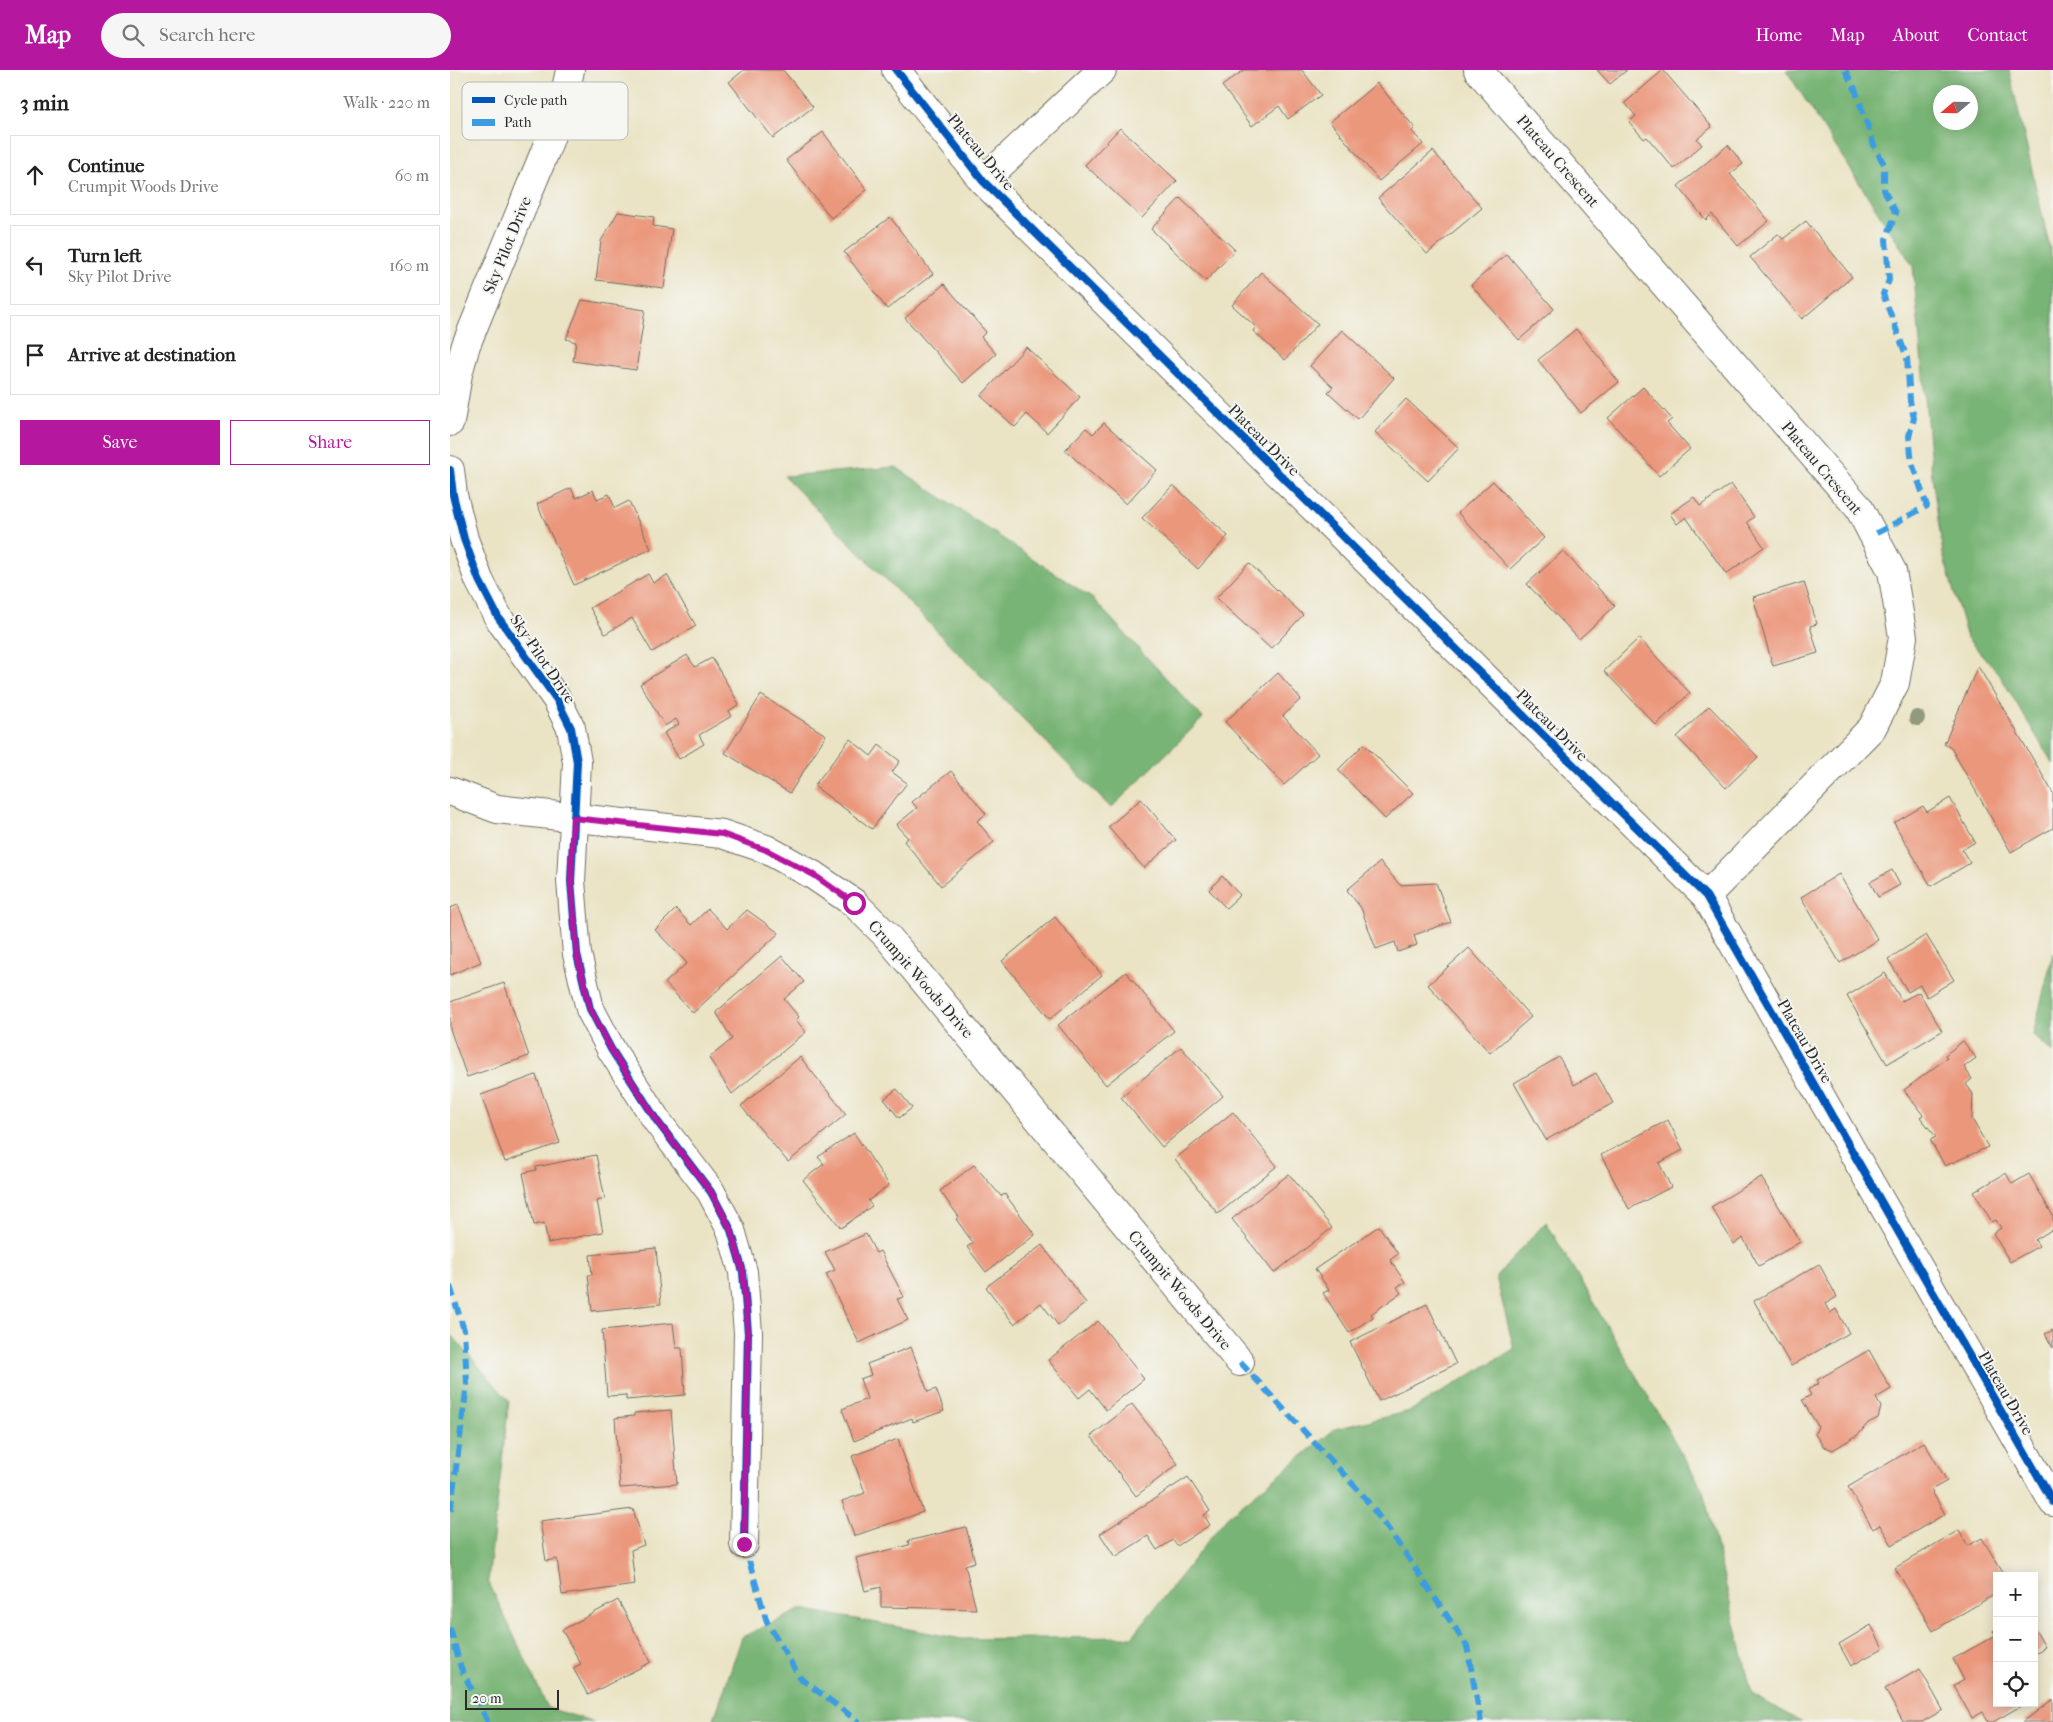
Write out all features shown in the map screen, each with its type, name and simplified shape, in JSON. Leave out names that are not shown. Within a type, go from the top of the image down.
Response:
[{"type":"street","name":"Plateau Drive","points":[[896,70],[983,181],[1706,896],[2053,1502]]},
{"type":"street","points":[[983,181],[1102,70]]},
{"type":"street","name":"Plateau Crescent","points":[[1478,70],[1860,508],[1892,571],[1903,636],[1895,683],[1872,728],[1706,896]]},
{"type":"street","name":"Sky Pilot Drive","points":[[450,422],[458,374],[466,345],[550,140]]},
{"type":"street","name":"Sky Pilot Drive","points":[[450,470],[453,495],[464,539],[479,580],[498,617],[557,700],[571,728],[577,762],[571,890],[577,954],[590,1009],[611,1049],[657,1121],[711,1192],[731,1230],[743,1272],[748,1333],[744,1544]]},
{"type":"street","name":"Crumpit Woods Drive","points":[[450,791],[497,808],[722,834],[782,858],[814,875],[854,903],[887,936],[1240,1362]]},
{"type":"green space","points":[[1786,70],[2009,70],[2053,262],[2053,764],[1999,674],[1967,638],[1943,554],[1932,476],[1913,266]]},
{"type":"green space","points":[[896,467],[1093,599],[1203,718],[1111,808],[784,476]]},
{"type":"green space","points":[[2053,953],[2053,1053],[2033,1035]]},
{"type":"green space","points":[[1546,1222],[1703,1490],[1752,1694],[1801,1722],[713,1722],[742,1637],[802,1609],[962,1639],[1132,1637],[1227,1517],[1335,1429],[1410,1411],[1514,1349],[1496,1277]]},
{"type":"green space","points":[[450,1333],[509,1401],[488,1581],[548,1708],[594,1722],[450,1722]]},
{"type":"building","points":[[744,70],[783,70],[813,107],[773,138],[729,82]]},
{"type":"building","points":[[1244,70],[1302,70],[1321,95],[1288,119],[1279,106],[1252,126],[1222,86]]},
{"type":"building","points":[[1597,70],[1627,70],[1610,84]]},
{"type":"building","points":[[1663,70],[1712,127],[1697,139],[1702,145],[1674,169],[1647,137],[1644,139],[1629,122],[1636,116],[1625,103]]},
{"type":"building","points":[[1377,83],[1415,128],[1412,131],[1423,144],[1379,181],[1330,122]]},
{"type":"building","points":[[1120,128],[1177,181],[1142,218],[1085,165]]},
{"type":"building","points":[[823,132],[867,190],[831,218],[786,160]]},
{"type":"building","points":[[1728,145],[1743,164],[1730,174],[1769,221],[1738,246],[1712,214],[1706,220],[1678,186]]},
{"type":"building","points":[[1433,151],[1482,208],[1427,254],[1378,198]]},
{"type":"building","points":[[1180,198],[1235,250],[1206,281],[1151,229]]},
{"type":"building","points":[[618,212],[654,217],[653,226],[672,229],[664,288],[596,280],[601,241]]},
{"type":"building","points":[[890,217],[933,274],[887,309],[844,252]]},
{"type":"building","points":[[1806,221],[1852,277],[1802,319],[1750,257],[1778,234],[1783,239]]},
{"type":"building","points":[[1507,254],[1554,309],[1519,340],[1471,285]]},
{"type":"building","points":[[1261,272],[1318,324],[1285,360],[1253,331],[1256,327],[1232,305]]},
{"type":"building","points":[[944,284],[986,332],[981,337],[996,354],[963,383],[905,318]]},
{"type":"building","points":[[582,300],[645,310],[636,370],[573,361],[576,342],[566,339]]},
{"type":"building","points":[[1576,329],[1619,382],[1581,413],[1538,360]]},
{"type":"building","points":[[1342,330],[1394,378],[1358,419],[1328,392],[1333,387],[1310,366]]},
{"type":"building","points":[[1026,347],[1080,397],[1047,433],[1027,414],[1015,427],[981,396]]},
{"type":"building","points":[[1643,387],[1672,419],[1667,423],[1690,449],[1659,476],[1608,418]]},
{"type":"building","points":[[1406,399],[1459,448],[1428,481],[1375,432]]},
{"type":"building","points":[[1104,423],[1157,470],[1126,504],[1065,450],[1086,428],[1093,434]]},
{"type":"building","points":[[1493,481],[1544,538],[1510,569],[1458,513]]},
{"type":"building","points":[[1731,484],[1754,517],[1747,522],[1764,547],[1726,574],[1686,517],[1677,524],[1670,514],[1694,497],[1700,506]]},
{"type":"building","points":[[1173,485],[1228,536],[1198,569],[1142,518]]},
{"type":"building","points":[[571,488],[576,498],[593,490],[597,499],[609,494],[615,508],[629,501],[651,549],[574,585],[537,504]]},
{"type":"building","points":[[1563,551],[1615,606],[1579,639],[1527,584]]},
{"type":"building","points":[[1249,563],[1303,615],[1271,649],[1216,598]]},
{"type":"building","points":[[648,574],[653,583],[667,575],[696,626],[652,652],[632,618],[605,634],[590,608]]},
{"type":"building","points":[[1804,582],[1817,624],[1810,626],[1818,653],[1773,666],[1753,597]]},
{"type":"building","points":[[1639,638],[1690,693],[1656,725],[1604,671]]},
{"type":"building","points":[[687,655],[695,667],[712,658],[739,704],[729,711],[732,716],[699,735],[704,744],[679,759],[664,733],[679,724],[676,719],[665,726],[640,684]]},
{"type":"building","points":[[1978,666],[2053,793],[2053,828],[2011,852],[1951,748],[1944,744]]},
{"type":"building","points":[[1278,673],[1301,699],[1283,716],[1318,754],[1284,785],[1225,722]]},
{"type":"building","points":[[761,695],[826,735],[790,793],[725,753]]},
{"type":"building","points":[[1709,706],[1758,757],[1726,788],[1677,737]]},
{"type":"building","points":[[850,739],[871,756],[879,745],[900,761],[892,772],[907,783],[872,829],[814,786]]},
{"type":"building","points":[[1364,744],[1413,793],[1385,819],[1338,770]]},
{"type":"building","points":[[951,771],[986,814],[977,821],[994,842],[941,886],[904,841],[908,838],[896,825],[917,808],[912,802]]},
{"type":"building","points":[[1950,798],[1975,842],[1962,850],[1970,863],[1931,886],[1894,823],[1923,806],[1927,812]]},
{"type":"building","points":[[1141,799],[1176,840],[1144,868],[1108,827]]},
{"type":"building","points":[[1380,862],[1400,885],[1436,883],[1451,922],[1414,935],[1417,945],[1398,952],[1395,942],[1376,949],[1361,908],[1347,890]]},
{"type":"building","points":[[1892,870],[1900,885],[1878,897],[1870,882]]},
{"type":"building","points":[[1839,874],[1878,940],[1840,963],[1801,897]]},
{"type":"building","points":[[1222,876],[1240,895],[1226,908],[1209,890]]},
{"type":"building","points":[[458,905],[481,962],[450,975],[450,908]]},
{"type":"building","points":[[676,909],[691,925],[708,909],[727,929],[747,910],[779,933],[693,1013],[665,983],[687,963],[655,930]]},
{"type":"building","points":[[1055,917],[1102,975],[1050,1019],[1002,961]]},
{"type":"building","points":[[1926,935],[1954,980],[1927,997],[1920,985],[1908,992],[1888,959]]},
{"type":"building","points":[[1469,948],[1531,1017],[1490,1053],[1428,985]]},
{"type":"building","points":[[782,956],[804,982],[784,999],[799,1017],[796,1020],[806,1032],[732,1094],[709,1058],[732,1039],[716,1012]]},
{"type":"building","points":[[1126,972],[1174,1031],[1106,1085],[1058,1025]]},
{"type":"building","points":[[1885,973],[1902,1001],[1919,992],[1942,1031],[1887,1064],[1847,996]]},
{"type":"building","points":[[504,983],[529,1056],[467,1077],[450,1029],[450,1002]]},
{"type":"building","points":[[1963,1041],[1976,1058],[1964,1067],[1972,1079],[1966,1084],[1973,1094],[1972,1119],[1988,1147],[1945,1166],[1930,1140],[1936,1137],[1920,1117],[1923,1115],[1904,1090],[1947,1058],[1945,1055]]},
{"type":"building","points":[[1181,1047],[1223,1096],[1162,1147],[1121,1097]]},
{"type":"building","points":[[800,1057],[846,1114],[788,1162],[741,1106]]},
{"type":"building","points":[[1559,1057],[1574,1085],[1596,1073],[1613,1103],[1546,1140],[1514,1083]]},
{"type":"building","points":[[536,1075],[560,1143],[505,1162],[481,1095]]},
{"type":"building","points":[[897,1089],[912,1108],[899,1118],[884,1099]]},
{"type":"building","points":[[1233,1112],[1277,1166],[1218,1214],[1175,1159]]},
{"type":"building","points":[[1668,1120],[1683,1150],[1659,1163],[1671,1187],[1629,1209],[1601,1155]]},
{"type":"building","points":[[854,1133],[889,1185],[868,1201],[872,1206],[841,1228],[803,1180],[824,1164],[818,1157]]},
{"type":"building","points":[[596,1155],[605,1199],[597,1201],[603,1232],[548,1243],[544,1223],[534,1225],[523,1173],[536,1170],[536,1167]]},
{"type":"building","points":[[974,1165],[1001,1196],[1005,1194],[1035,1235],[986,1272],[967,1247],[973,1243],[956,1219],[959,1217],[940,1191]]},
{"type":"building","points":[[2006,1173],[2012,1184],[2029,1174],[2053,1216],[2053,1229],[2035,1240],[2039,1246],[2010,1262],[1993,1233],[2001,1228],[1996,1220],[1992,1222],[1974,1192]]},
{"type":"building","points":[[1289,1174],[1332,1228],[1274,1273],[1232,1219]]},
{"type":"building","points":[[1761,1177],[1800,1242],[1759,1266],[1743,1238],[1734,1244],[1711,1207]]},
{"type":"building","points":[[1379,1226],[1398,1254],[1390,1260],[1405,1282],[1397,1287],[1401,1293],[1371,1314],[1373,1317],[1349,1333],[1323,1293],[1329,1290],[1315,1269]]},
{"type":"building","points":[[866,1234],[876,1253],[880,1251],[904,1297],[897,1299],[908,1320],[859,1343],[826,1274],[835,1270],[825,1252]]},
{"type":"building","points":[[1042,1245],[1086,1303],[1058,1325],[1041,1303],[1014,1324],[986,1287]]},
{"type":"building","points":[[656,1248],[661,1304],[592,1311],[588,1275],[592,1275],[590,1255]]},
{"type":"building","points":[[1819,1264],[1837,1297],[1825,1304],[1830,1313],[1836,1309],[1849,1333],[1791,1366],[1754,1301]]},
{"type":"building","points":[[1427,1304],[1456,1364],[1379,1401],[1350,1342]]},
{"type":"building","points":[[1098,1321],[1144,1379],[1106,1410],[1090,1389],[1079,1398],[1048,1360]]},
{"type":"building","points":[[673,1323],[676,1348],[682,1348],[685,1395],[626,1400],[626,1395],[607,1396],[602,1330]]},
{"type":"building","points":[[2053,1330],[2053,1348],[2045,1334]]},
{"type":"building","points":[[911,1347],[928,1392],[936,1389],[944,1411],[913,1422],[912,1418],[854,1441],[842,1409],[867,1399],[860,1379],[871,1375],[867,1364]]},
{"type":"building","points":[[1869,1350],[1891,1389],[1876,1398],[1881,1407],[1878,1418],[1868,1423],[1859,1434],[1833,1450],[1823,1446],[1815,1434],[1818,1426],[1802,1400],[1811,1395],[1808,1390],[1819,1383],[1817,1380]]},
{"type":"building","points":[[1132,1404],[1178,1464],[1136,1496],[1091,1436]]},
{"type":"building","points":[[671,1410],[677,1484],[620,1488],[615,1418],[634,1416],[634,1413]]},
{"type":"building","points":[[898,1439],[923,1512],[854,1536],[842,1501],[865,1493],[852,1456]]},
{"type":"building","points":[[1924,1442],[1947,1481],[1931,1490],[1945,1514],[1892,1545],[1880,1525],[1873,1529],[1848,1487]]},
{"type":"building","points":[[1188,1477],[1210,1511],[1204,1515],[1210,1525],[1177,1546],[1173,1540],[1157,1550],[1148,1536],[1115,1557],[1100,1534]]},
{"type":"building","points":[[633,1509],[644,1545],[631,1550],[635,1585],[562,1595],[557,1559],[546,1561],[540,1521]]},
{"type":"building","points":[[966,1527],[975,1562],[965,1565],[976,1609],[881,1607],[881,1587],[865,1591],[856,1558],[909,1545],[908,1541]]},
{"type":"building","points":[[1959,1530],[1968,1546],[1982,1538],[2003,1572],[1993,1572],[1993,1595],[1933,1631],[1895,1568]]},
{"type":"building","points":[[618,1600],[651,1662],[588,1695],[573,1668],[581,1664],[562,1630]]},
{"type":"building","points":[[1871,1625],[1883,1648],[1851,1666],[1839,1644]]},
{"type":"building","points":[[2038,1635],[2045,1647],[2038,1651]]},
{"type":"building","points":[[1993,1637],[1993,1707],[2019,1707],[1993,1722],[1988,1722],[1983,1712],[1972,1718],[1954,1686],[1964,1680],[1953,1659]]},
{"type":"building","points":[[1920,1669],[1943,1710],[1922,1722],[1903,1722],[1885,1689]]},
{"type":"building","points":[[2053,1699],[2053,1722],[2023,1722]]},
{"type":"marked path","points":[[1845,70],[1855,89],[1875,148],[1884,164],[1884,190],[1896,213],[1886,239],[1889,280],[1883,294],[1907,358],[1910,401],[1914,418],[1909,436],[1912,463],[1927,506],[1873,535]]},
{"type":"marked path","points":[[450,1286],[464,1330],[467,1384],[450,1514]]},
{"type":"marked path","points":[[1240,1362],[1362,1494],[1397,1541],[1467,1646],[1481,1722]]},
{"type":"marked path","points":[[744,1544],[767,1622],[800,1678],[859,1722]]},
{"type":"marked path","points":[[450,1628],[461,1668],[488,1722]]},
{"type":"cycle path","points":[[896,70],[983,181],[1706,896],[2053,1502]]},
{"type":"cycle path","points":[[450,470],[453,495],[464,539],[479,580],[498,617],[557,700],[571,728],[577,762],[571,881],[577,954],[590,1009],[611,1049],[657,1121],[711,1192],[731,1230],[743,1272],[748,1333],[744,1544]]},
{"type":"route","points":[[744,1544],[748,1333],[743,1272],[731,1230],[711,1192],[657,1121],[611,1049],[590,1009],[577,954],[571,881],[573,818],[722,834],[766,850],[814,875],[854,903]]}]
